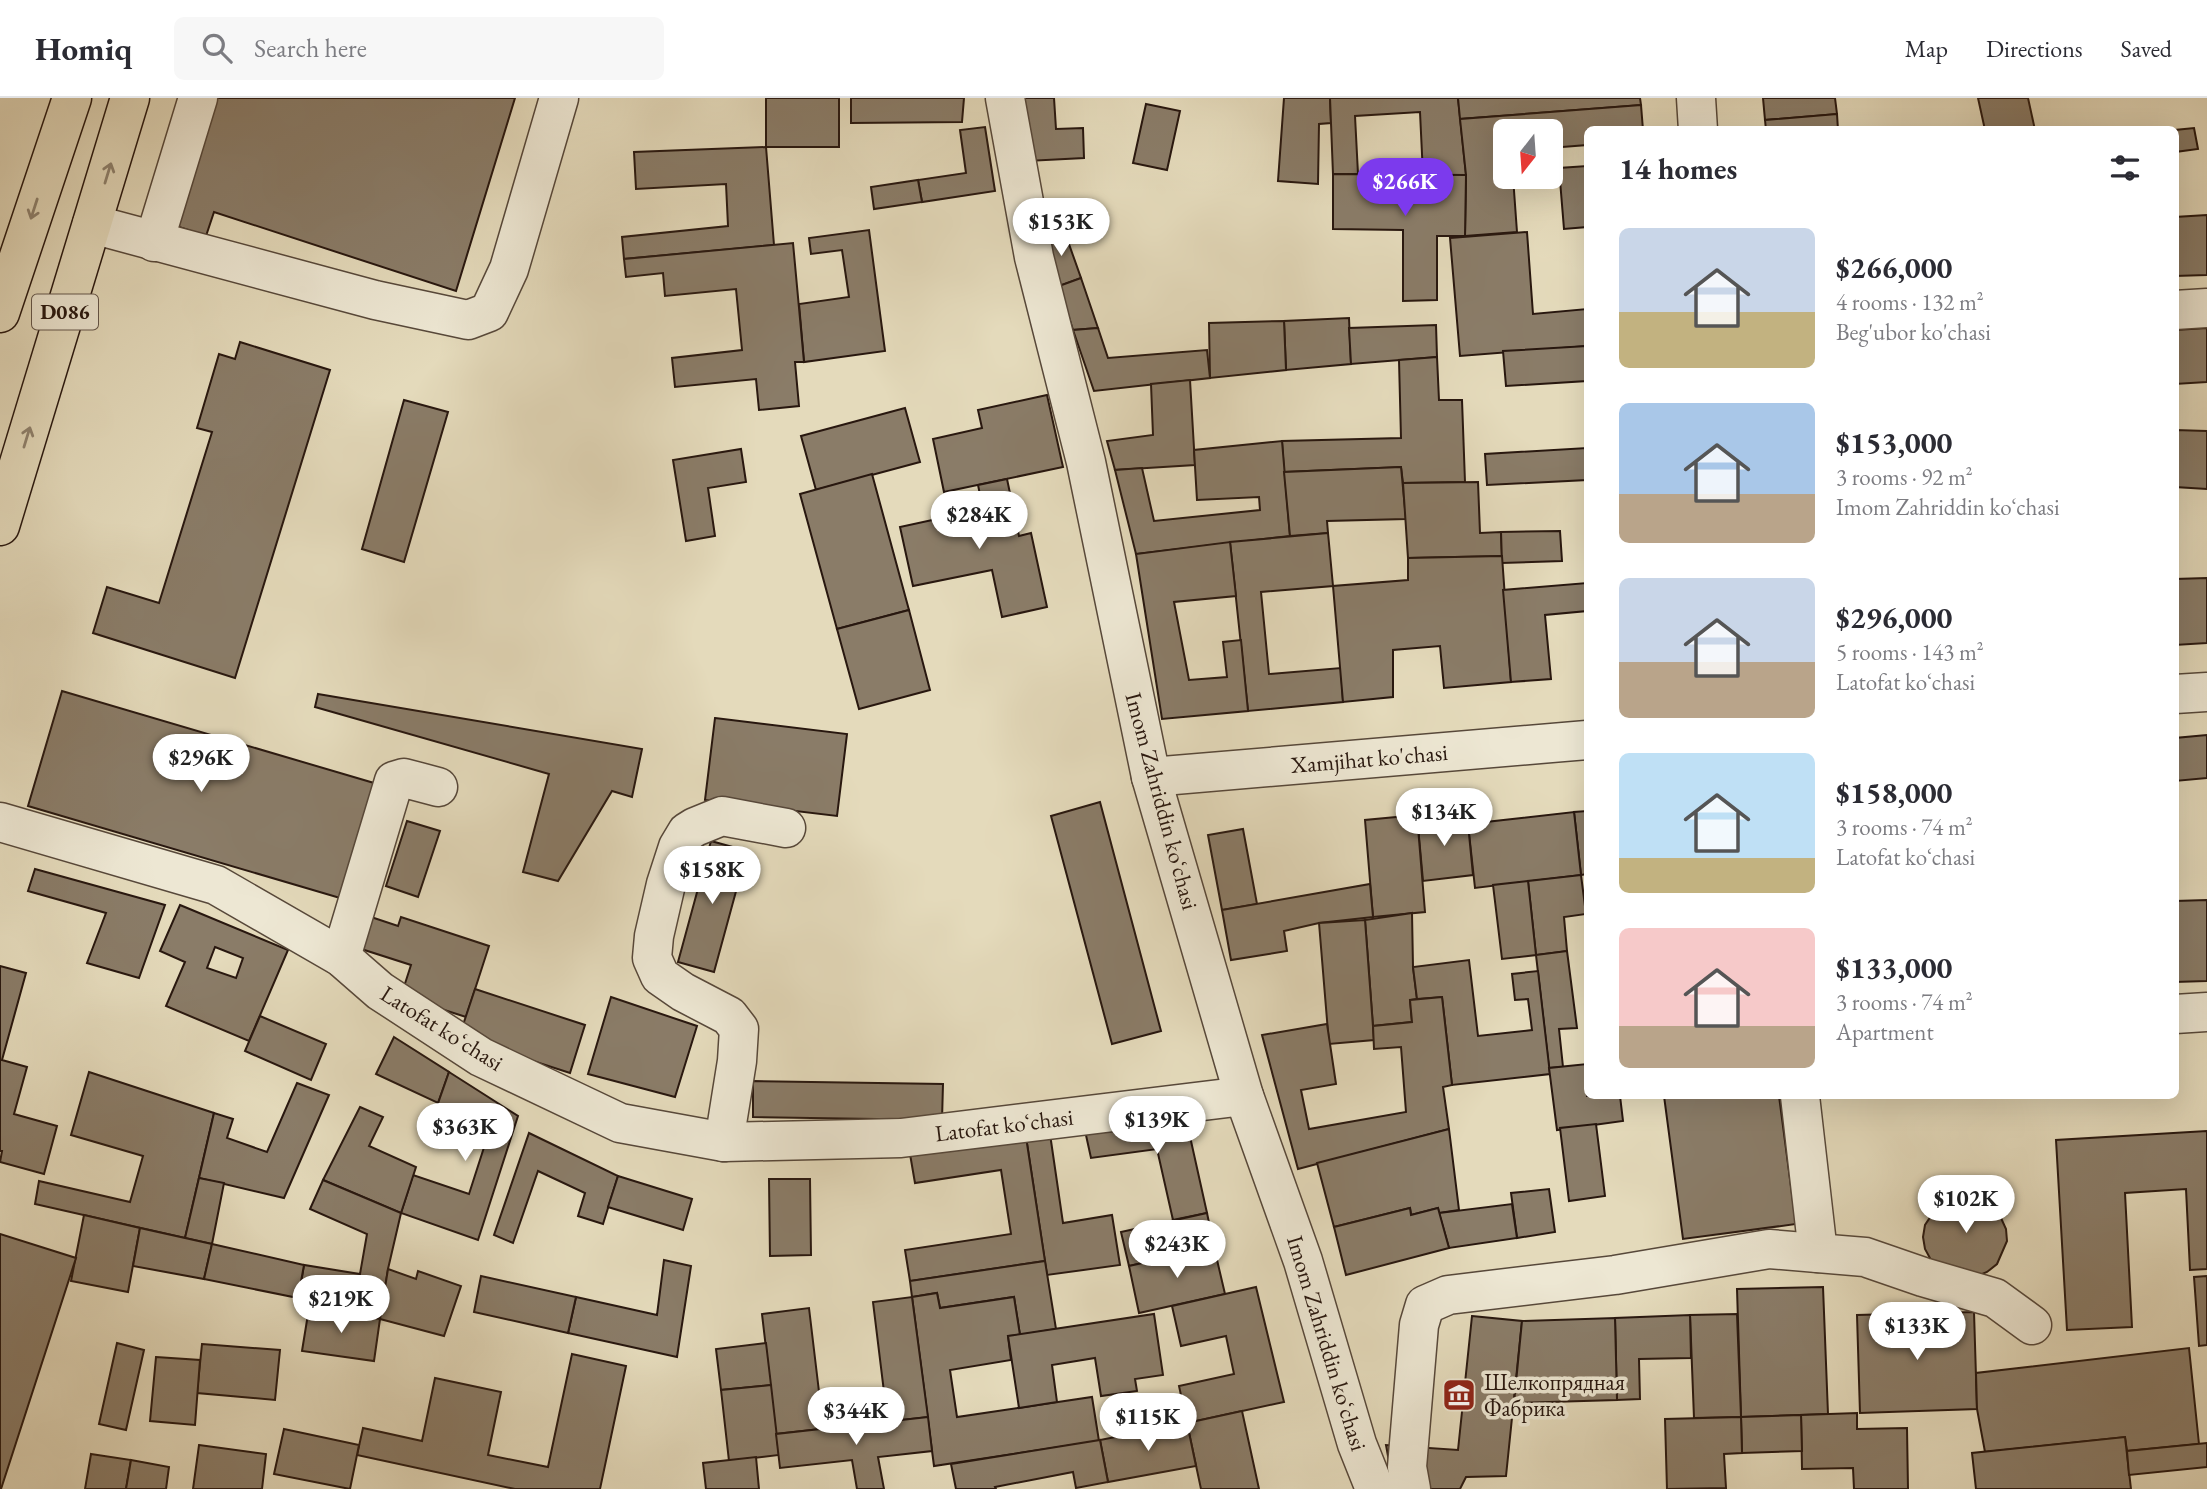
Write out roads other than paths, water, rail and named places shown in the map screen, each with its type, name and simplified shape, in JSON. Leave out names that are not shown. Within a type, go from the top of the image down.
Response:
[{"type":"main road","name":"D086","points":[[0,526],[130,98]]},
{"type":"main road","name":"D086","points":[[0,313],[63,100]]},
{"type":"street","points":[[154,242],[198,98]]},
{"type":"street","points":[[92,224],[375,300],[468,320],[489,312],[509,269],[559,98]]},
{"type":"street","name":"Imom Zahriddin koʻchasi","points":[[1005,98],[1034,257],[1086,462],[1152,777],[1244,1096],[1303,1261],[1357,1444],[1375,1489]]},
{"type":"street","points":[[1696,98],[1698,126]]},
{"type":"street","points":[[2179,310],[2207,308]]},
{"type":"street","points":[[2179,694],[2207,692]]},
{"type":"street","name":"Xamjihat ko'chasi","points":[[1152,777],[1584,740]]},
{"type":"street","points":[[341,957],[394,781],[404,778],[438,787]]},
{"type":"street","points":[[724,1142],[737,1061],[739,1029],[729,1016],[683,992],[660,976],[652,958],[654,936],[671,864],[687,832],[722,816],[786,828]]},
{"type":"street","name":"Latofat koʻchasi","points":[[0,822],[216,885],[341,957],[380,991],[481,1058],[620,1123],[724,1142],[901,1138],[1244,1096]]},
{"type":"street","points":[[2179,1014],[2207,1012]]},
{"type":"street","points":[[1800,1099],[1818,1253]]},
{"type":"street","points":[[1411,1489],[1407,1467],[1419,1325],[1425,1305],[1448,1295],[1615,1275],[1769,1249],[1866,1257],[1995,1298],[2032,1325]]},
{"type":"place","name":"Шелкопрядная Фабрика","points":[[1459,1395]]}]
